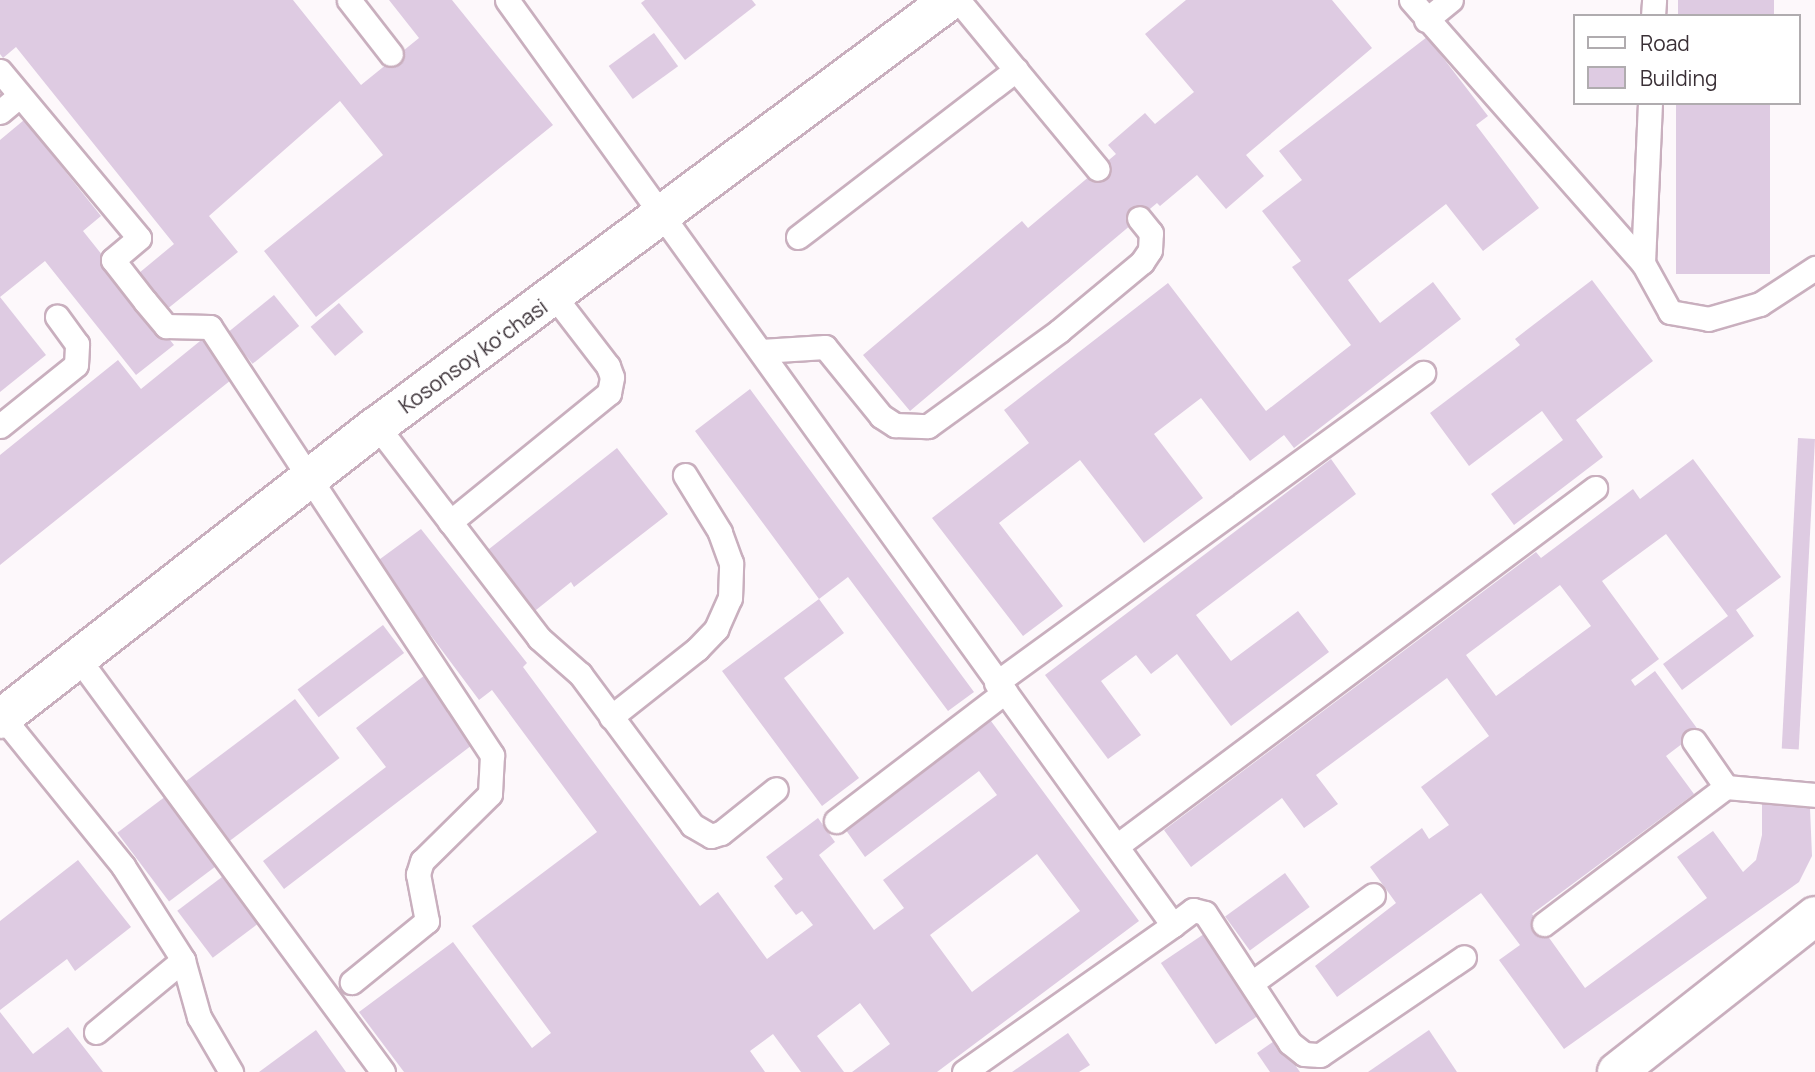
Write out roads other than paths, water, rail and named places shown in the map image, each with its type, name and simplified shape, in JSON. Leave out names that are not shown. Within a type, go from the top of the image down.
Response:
[{"type":"main road","name":"Kosonsoy koʻchasi","points":[[1,717],[308,478],[950,0]]},
{"type":"main road","points":[[1617,1072],[1815,916]]},
{"type":"lane","points":[[349,0],[391,54]]},
{"type":"lane","points":[[508,0],[1173,925]]},
{"type":"lane","points":[[957,0],[1098,169]]},
{"type":"lane","points":[[1411,0],[1643,263],[1670,312],[1708,319],[1760,304],[1815,268]]},
{"type":"lane","points":[[1426,20],[1451,0]]},
{"type":"lane","points":[[798,237],[1016,70]]},
{"type":"lane","points":[[0,71],[139,238],[113,260],[137,291],[166,326],[209,327],[492,755],[494,774],[490,794],[422,861],[418,874],[428,910],[421,930],[352,982]]},
{"type":"lane","points":[[0,112],[19,96]]},
{"type":"lane","points":[[1643,263],[1650,105]]},
{"type":"lane","points":[[761,351],[825,347],[881,416],[895,425],[928,426],[1059,331],[1142,262],[1150,250],[1151,233],[1139,218]]},
{"type":"lane","points":[[450,522],[608,393],[612,377],[608,366],[554,296]]},
{"type":"lane","points":[[0,426],[76,365],[77,344],[57,316]]},
{"type":"lane","points":[[836,821],[1000,687],[1423,373]]},
{"type":"lane","points":[[377,426],[539,638],[580,674],[702,832],[721,833],[776,789]]},
{"type":"lane","points":[[611,717],[697,649],[716,629],[730,598],[731,563],[720,532],[685,475]]},
{"type":"lane","points":[[1118,845],[1595,488]]},
{"type":"lane","points":[[78,658],[383,1072]]},
{"type":"lane","points":[[1,717],[122,866],[183,960],[199,1017],[231,1072]]},
{"type":"lane","points":[[1694,741],[1726,787]]},
{"type":"lane","points":[[1544,924],[1726,787],[1815,795]]},
{"type":"lane","points":[[1253,982],[1373,895]]},
{"type":"lane","points":[[964,1072],[1193,910],[1205,913],[1253,982],[1290,1043],[1304,1054],[1320,1055],[1464,957]]},
{"type":"lane","points":[[96,1032],[183,960]]}]
